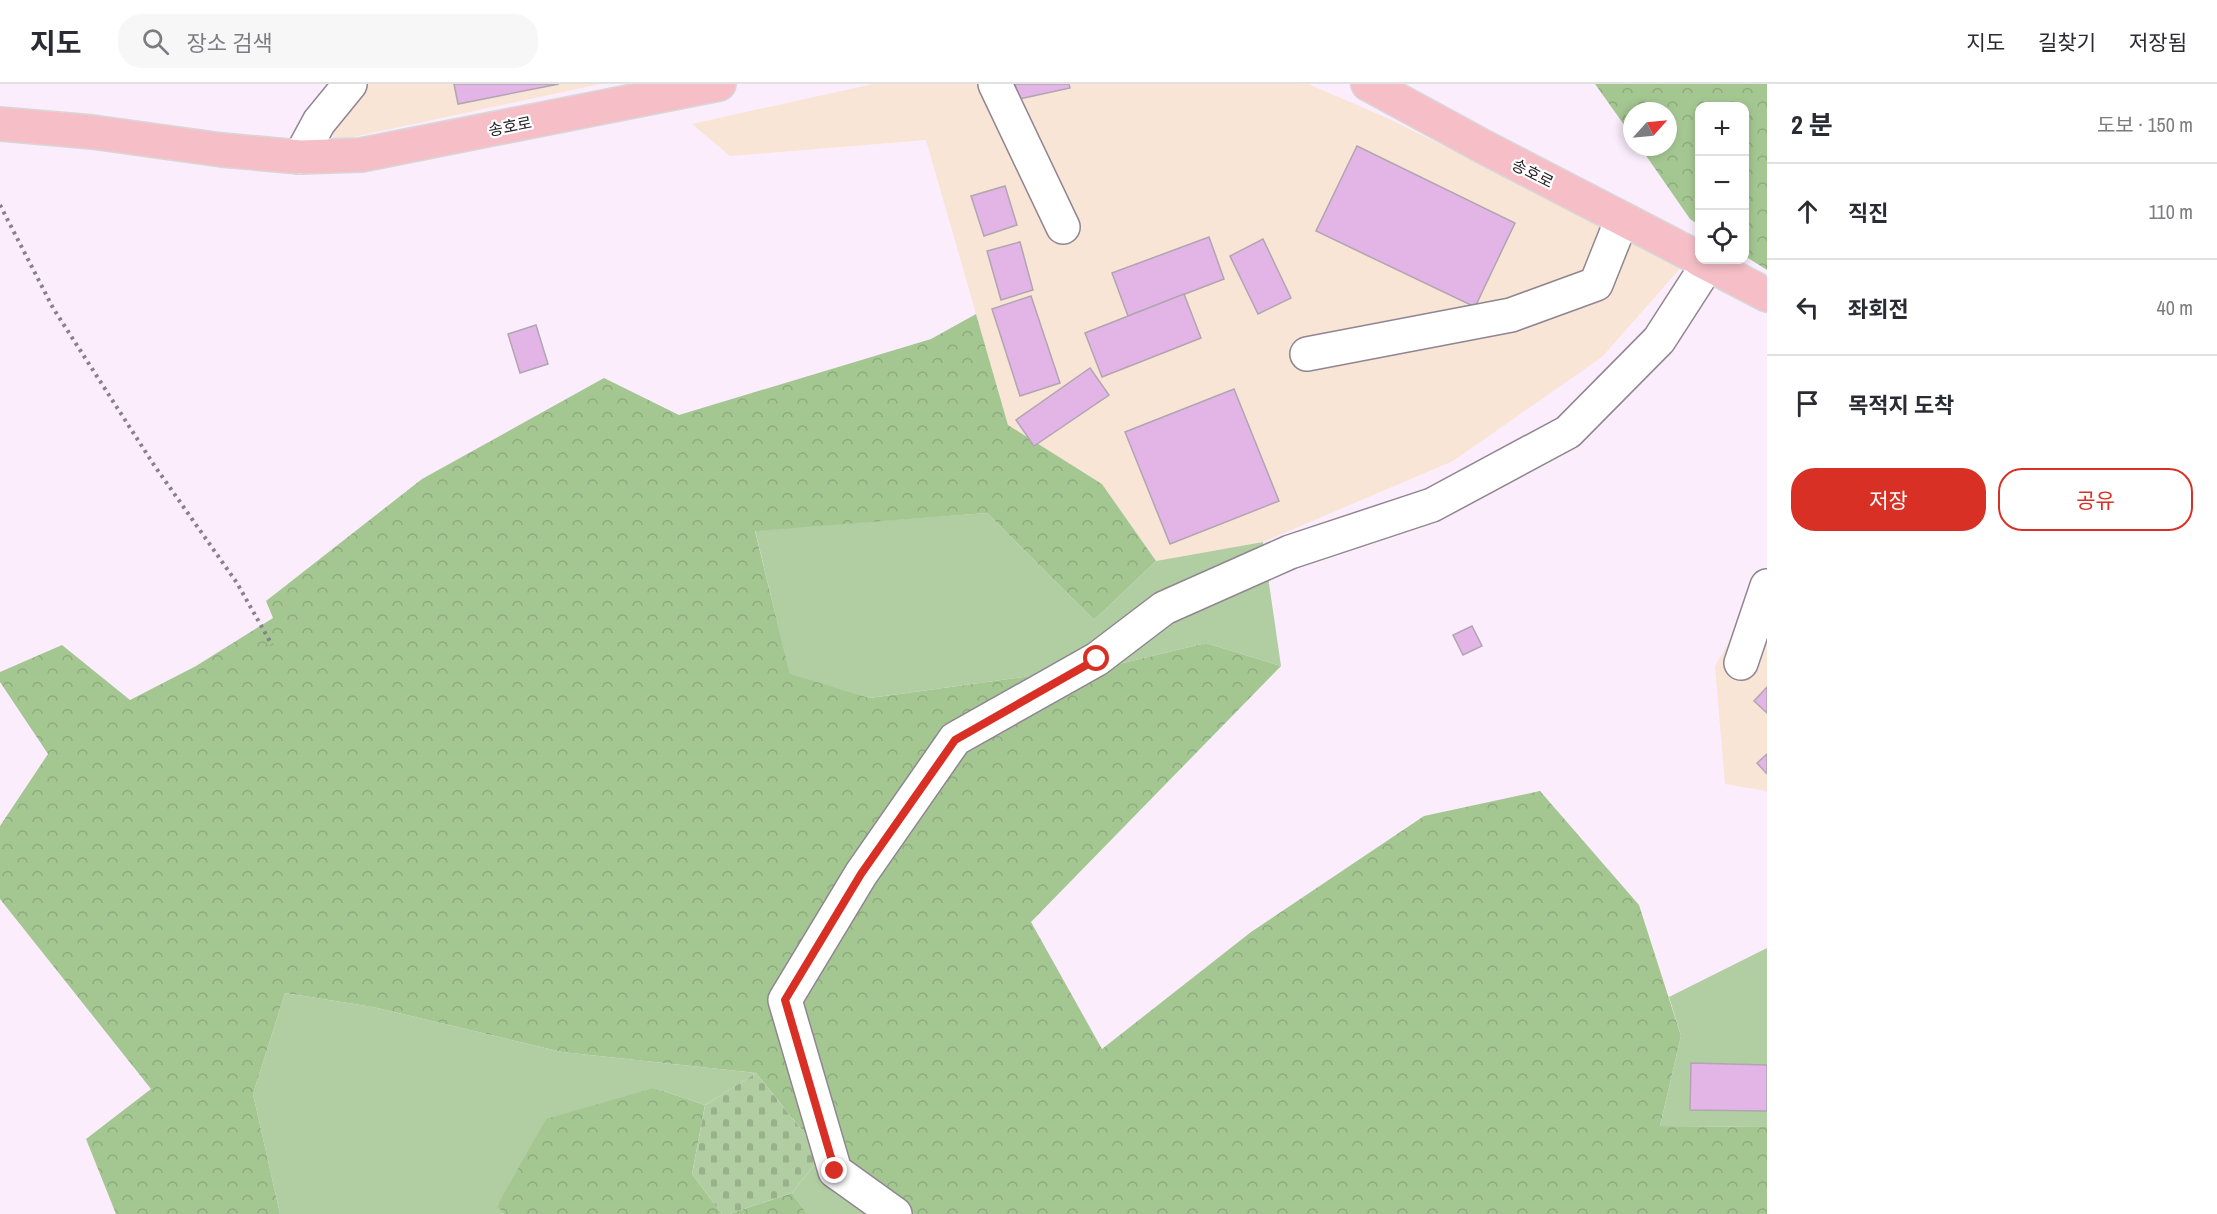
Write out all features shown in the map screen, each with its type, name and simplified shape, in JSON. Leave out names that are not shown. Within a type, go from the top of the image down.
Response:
[{"type":"main road","name":"송호로","points":[[0,124],[92,132],[222,150],[300,157],[361,155],[719,84]]},
{"type":"main road","name":"송호로","points":[[1368,84],[1695,257]]},
{"type":"main road","name":"송호로","points":[[1708,264],[1767,295]]},
{"type":"street","points":[[300,157],[319,122],[350,84]]},
{"type":"street","points":[[995,84],[1063,227]]},
{"type":"street","points":[[1307,354],[1511,315],[1596,284],[1622,219]]},
{"type":"street","points":[[895,1214],[835,1171],[785,1000],[861,874],[955,740],[1097,659],[1164,609],[1290,552],[1432,505],[1568,432],[1659,340],[1700,264]]},
{"type":"street","points":[[1741,663],[1767,586]]},
{"type":"path","points":[[0,205],[53,308],[154,465],[237,584],[272,645]]},
{"type":"shaded area","points":[[344,84],[600,84],[335,141],[330,126]]},
{"type":"shaded area","points":[[873,84],[1308,84],[1387,118],[1684,264],[1602,357],[1453,461],[1263,542],[1156,561],[1102,484],[1008,425],[926,140],[730,156],[692,124]]},
{"type":"shaded area","points":[[1767,578],[1767,791],[1725,784],[1715,666]]},
{"type":"green space","points":[[1595,84],[1767,84],[1767,270],[1749,259],[1749,102],[1695,102],[1695,222],[1690,219],[1646,156],[1677,156],[1677,102],[1623,102],[1623,123]]},
{"type":"green space","points":[[976,314],[1008,425],[1102,484],[1156,561],[1094,620],[987,513],[755,531],[790,674],[870,698],[1119,664],[1206,643],[1281,666],[1031,922],[1102,1049],[1251,932],[1424,816],[1540,791],[1639,905],[1681,1036],[1660,1126],[1767,1127],[1767,1214],[870,1214],[756,1073],[562,1052],[373,1007],[285,993],[253,1094],[280,1214],[116,1214],[86,1139],[151,1089],[0,899],[0,826],[48,754],[0,682],[0,672],[62,645],[130,700],[196,666],[273,618],[266,601],[422,479],[604,378],[679,415],[931,339]]},
{"type":"green space","points":[[987,513],[1094,620],[1156,561],[1263,542],[1281,666],[1206,643],[1119,664],[870,698],[790,675],[755,530]]},
{"type":"green space","points":[[1767,948],[1767,1127],[1660,1126],[1681,1036],[1669,997]]},
{"type":"green space","points":[[285,993],[373,1007],[562,1052],[756,1073],[705,1105],[654,1088],[497,1205],[504,1214],[280,1214],[253,1094]]},
{"type":"green space","points":[[756,1073],[822,1155],[792,1193],[729,1214],[722,1214],[692,1174],[705,1105]]},
{"type":"green space","points":[[654,1088],[705,1105],[692,1174],[722,1214],[504,1214],[497,1206],[546,1119]]},
{"type":"green space","points":[[822,1155],[870,1214],[807,1214],[792,1193]]},
{"type":"green space","points":[[792,1193],[807,1214],[729,1214]]},
{"type":"building","points":[[454,84],[559,84],[458,104]]},
{"type":"building","points":[[1015,84],[1069,84],[1070,88],[1019,99]]},
{"type":"building","points":[[1357,146],[1515,223],[1475,307],[1316,231]]},
{"type":"building","points":[[1005,186],[1017,225],[984,236],[971,196]]},
{"type":"building","points":[[1209,237],[1224,279],[1128,316],[1112,273]]},
{"type":"building","points":[[1263,239],[1291,298],[1258,314],[1230,256]]},
{"type":"building","points":[[1020,242],[1033,290],[1001,300],[987,251]]},
{"type":"building","points":[[1184,294],[1201,338],[1102,377],[1085,333]]},
{"type":"building","points":[[1031,296],[1060,383],[1020,396],[992,309]]},
{"type":"building","points":[[536,325],[548,364],[520,373],[508,334]]},
{"type":"building","points":[[1090,368],[1109,395],[1034,446],[1016,420]]},
{"type":"building","points":[[1234,389],[1279,501],[1170,544],[1125,432]]},
{"type":"building","points":[[1472,626],[1482,646],[1463,655],[1453,635]]},
{"type":"building","points":[[1767,687],[1767,713],[1754,701]]},
{"type":"building","points":[[1767,754],[1767,774],[1757,763]]},
{"type":"building","points":[[1691,1063],[1767,1065],[1767,1111],[1690,1110]]},
{"type":"route","points":[[835,1171],[785,1000],[861,874],[955,740],[1097,659]]}]
